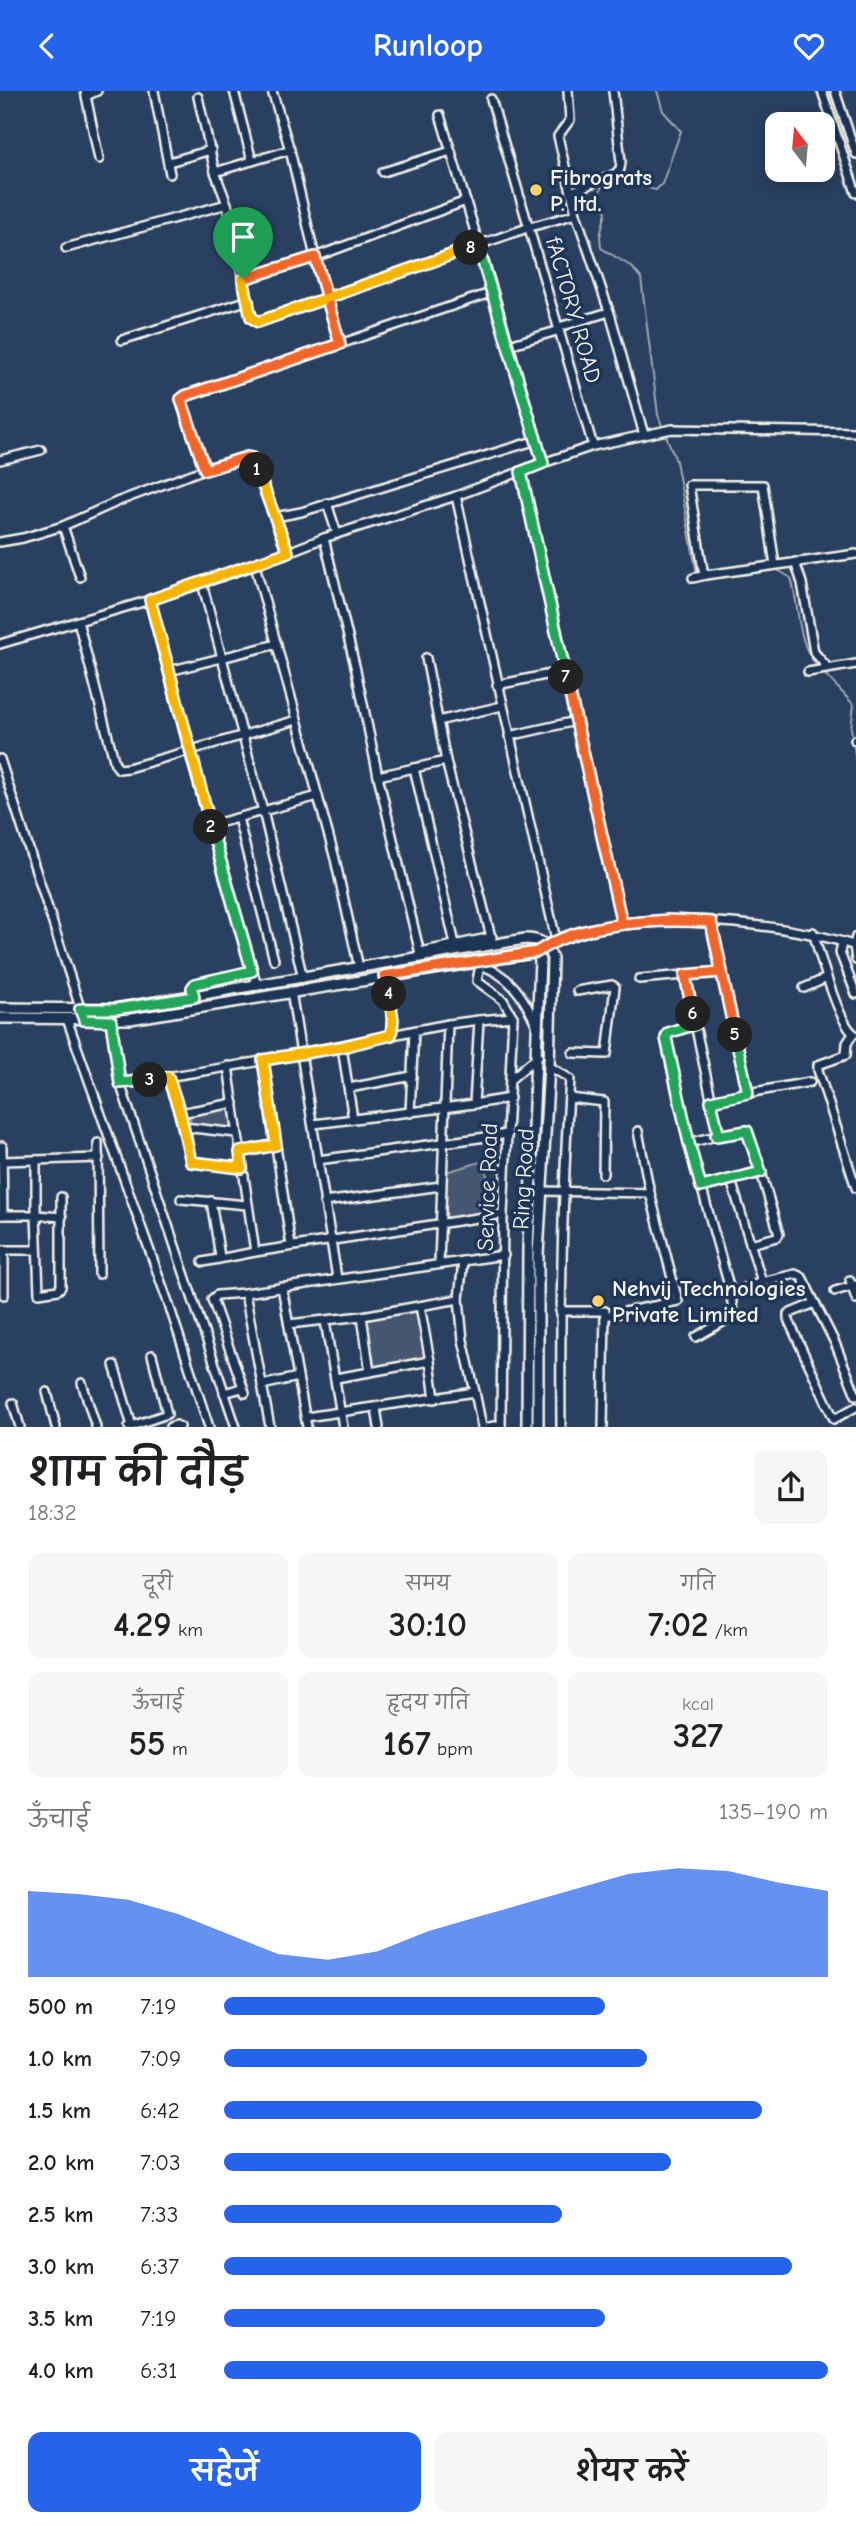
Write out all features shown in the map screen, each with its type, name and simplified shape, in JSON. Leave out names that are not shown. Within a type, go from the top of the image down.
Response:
[{"type":"main road","points":[[0,1008],[116,1009],[359,968],[493,941],[537,939],[551,943]]},
{"type":"main road","name":"Ring Road","points":[[538,1427],[538,1254],[549,1066],[551,943]]},
{"type":"main road","points":[[0,1018],[111,1021],[537,952]]},
{"type":"main road","name":"Ring Road","points":[[527,1427],[528,1249],[539,1032],[540,961],[537,952]]},
{"type":"street","points":[[97,91],[86,93],[99,159]]},
{"type":"street","points":[[155,91],[170,174]]},
{"type":"street","points":[[234,91],[252,161]]},
{"type":"street","points":[[272,91],[340,344]]},
{"type":"street","points":[[568,91],[570,120],[558,136],[576,214],[609,312],[644,435]]},
{"type":"street","points":[[571,192],[615,174],[620,169],[613,91]]},
{"type":"street","points":[[822,91],[856,193]]},
{"type":"street","points":[[835,91],[856,154]]},
{"type":"street","points":[[198,97],[215,172],[227,204],[251,317],[258,322],[530,227],[576,214]]},
{"type":"street","name":"fACTORY ROAD","points":[[492,101],[593,446]]},
{"type":"street","points":[[440,115],[543,463]]},
{"type":"street","points":[[838,138],[849,133]]},
{"type":"street","points":[[169,162],[211,150]]},
{"type":"street","points":[[215,172],[290,150]]},
{"type":"street","points":[[383,172],[451,151]]},
{"type":"street","points":[[243,279],[315,257],[466,201]]},
{"type":"street","points":[[66,248],[227,204]]},
{"type":"street","points":[[205,470],[182,405],[181,399],[185,396],[492,292]]},
{"type":"street","points":[[122,340],[249,300]]},
{"type":"street","points":[[509,345],[609,312]]},
{"type":"street","points":[[0,644],[202,583],[324,538],[456,496],[593,446],[672,429],[856,432]]},
{"type":"street","points":[[275,517],[301,512],[537,440]]},
{"type":"street","points":[[0,460],[41,450]]},
{"type":"street","points":[[0,542],[63,526],[119,501],[205,470],[240,458],[252,458],[288,552]]},
{"type":"street","points":[[521,472],[622,924]]},
{"type":"street","points":[[775,565],[763,485],[689,485],[703,570],[699,577],[856,554]]},
{"type":"street","points":[[456,496],[551,943]]},
{"type":"street","points":[[327,503],[337,534]]},
{"type":"street","points":[[63,526],[80,577]]},
{"type":"street","points":[[324,538],[421,955],[455,944],[493,941],[446,761],[426,658]]},
{"type":"street","points":[[795,562],[802,583],[819,670],[856,664]]},
{"type":"street","points":[[255,565],[335,859],[359,968]]},
{"type":"street","points":[[202,583],[263,811],[303,978]]},
{"type":"street","points":[[150,600],[257,986]]},
{"type":"street","points":[[78,621],[115,764],[119,768],[128,768],[297,720]]},
{"type":"street","points":[[169,671],[276,644]]},
{"type":"street","points":[[497,685],[565,671]]},
{"type":"street","points":[[438,721],[502,706]]},
{"type":"street","points":[[509,736],[576,721]]},
{"type":"street","points":[[0,759],[84,1020]]},
{"type":"street","points":[[378,776],[446,761]]},
{"type":"street","points":[[414,768],[455,944]]},
{"type":"street","points":[[211,825],[318,796]]},
{"type":"street","points":[[238,818],[274,960]]},
{"type":"street","points":[[537,952],[551,943],[622,924],[668,920],[813,932],[842,942],[855,942],[856,960]]},
{"type":"street","points":[[711,922],[748,1093]]},
{"type":"street","points":[[813,932],[827,978],[854,1034],[846,1043],[846,1055],[818,1065],[818,1070],[856,1188]]},
{"type":"street","points":[[842,942],[840,953],[856,994]]},
{"type":"street","points":[[469,962],[499,974],[516,988],[539,1032]]},
{"type":"street","points":[[120,1083],[341,1047],[448,1024],[513,1017],[503,1000],[477,981],[480,965]]},
{"type":"street","points":[[194,997],[192,988],[195,984],[252,971]]},
{"type":"street","points":[[639,979],[722,972]]},
{"type":"street","points":[[685,975],[718,1132],[716,1136]]},
{"type":"street","points":[[384,976],[392,1004],[391,1035]]},
{"type":"street","points":[[804,988],[827,978]]},
{"type":"street","points":[[573,1053],[607,1054],[615,987],[612,985],[577,991]]},
{"type":"street","points":[[291,991],[338,1278]]},
{"type":"street","name":"Service Road","points":[[501,1426],[503,1214],[512,1079],[513,1017]]},
{"type":"street","points":[[67,1019],[168,1302],[209,1427]]},
{"type":"street","points":[[474,1104],[479,1020]]},
{"type":"street","points":[[111,1021],[120,1083],[236,1427]]},
{"type":"street","points":[[439,1263],[448,1024]]},
{"type":"street","points":[[695,1024],[668,1033],[666,1038],[689,1143],[731,1293],[733,1314],[696,1337]]},
{"type":"street","points":[[410,1113],[414,1031]]},
{"type":"street","points":[[341,1047],[353,1119]]},
{"type":"street","points":[[512,1079],[538,1056]]},
{"type":"street","points":[[263,1060],[291,1246]]},
{"type":"street","points":[[228,1066],[255,1252]]},
{"type":"street","points":[[549,1066],[570,1080],[560,1311],[561,1427]]},
{"type":"street","points":[[349,1088],[412,1076]]},
{"type":"street","points":[[168,1077],[184,1127],[191,1162],[242,1168]]},
{"type":"street","points":[[711,1101],[810,1081]]},
{"type":"street","points":[[314,1124],[444,1109],[510,1098]]},
{"type":"street","points":[[569,1098],[604,1102],[603,1174]]},
{"type":"street","points":[[180,1113],[233,1103]]},
{"type":"street","points":[[184,1127],[237,1132]]},
{"type":"street","points":[[605,1316],[678,1301],[650,1193],[638,1131]]},
{"type":"street","points":[[689,1143],[747,1131],[779,1234],[777,1237],[750,1244]]},
{"type":"street","points":[[318,1160],[508,1134]]},
{"type":"street","points":[[98,1143],[99,1274]]},
{"type":"street","points":[[240,1152],[276,1145]]},
{"type":"street","points":[[2,1146],[1,1215],[62,1217]]},
{"type":"street","points":[[2,1161],[99,1158]]},
{"type":"street","points":[[36,1160],[36,1250],[38,1290],[42,1293],[61,1287],[61,1197]]},
{"type":"street","points":[[701,1187],[761,1172]]},
{"type":"street","points":[[731,1180],[762,1282]]},
{"type":"street","points":[[324,1202],[441,1186]]},
{"type":"street","points":[[542,1191],[650,1193]]},
{"type":"street","points":[[181,1199],[247,1205]]},
{"type":"street","points":[[211,1201],[220,1257]]},
{"type":"street","points":[[203,1262],[220,1257],[503,1214]]},
{"type":"street","points":[[4,1295],[2,1250],[36,1250]]},
{"type":"street","points":[[224,1393],[243,1390],[212,1299],[217,1295],[504,1255]]},
{"type":"street","points":[[463,1261],[459,1299],[463,1340],[482,1427]]},
{"type":"street","points":[[731,1293],[762,1282],[799,1274],[835,1343],[856,1395]]},
{"type":"street","points":[[835,1291],[853,1284],[856,1299]]},
{"type":"street","points":[[282,1287],[307,1427]]},
{"type":"street","points":[[245,1293],[270,1427]]},
{"type":"street","points":[[289,1324],[362,1316],[459,1299]]},
{"type":"street","points":[[815,1303],[788,1314],[788,1319],[834,1419]]},
{"type":"street","points":[[420,1306],[435,1399]]},
{"type":"street","points":[[560,1311],[605,1311],[603,1427]]},
{"type":"street","points":[[362,1316],[370,1372]]},
{"type":"street","points":[[325,1321],[343,1427]]},
{"type":"street","points":[[114,1365],[130,1427],[167,1414],[152,1356]]},
{"type":"street","points":[[336,1378],[430,1361]]},
{"type":"street","points":[[262,1385],[298,1377]]},
{"type":"street","points":[[82,1383],[96,1427]]},
{"type":"street","points":[[47,1392],[57,1427]]},
{"type":"street","points":[[306,1417],[475,1392]]},
{"type":"street","points":[[13,1403],[20,1427]]},
{"type":"street","points":[[830,1427],[834,1419],[856,1407]]},
{"type":"street","points":[[376,1408],[379,1427]]},
{"type":"street","points":[[489,1427],[501,1426]]},
{"type":"street","points":[[170,1427],[180,1427]]},
{"type":"shaded area","points":[[233,1107],[235,1130],[191,1126],[189,1114]]},
{"type":"shaded area","points":[[487,1160],[487,1214],[445,1218],[446,1172]]},
{"type":"shaded area","points":[[416,1309],[427,1358],[374,1368],[366,1318]]},
{"type":"waterway","points":[[657,91],[663,111],[681,131],[662,184],[656,190],[614,181],[601,188],[599,198],[606,212],[600,236],[601,248],[632,267],[641,278],[658,415],[663,428]]},
{"type":"waterway","points":[[665,433],[676,461],[697,574]]},
{"type":"waterway","points":[[776,569],[791,578],[802,636],[818,667]]},
{"type":"waterway","points":[[822,671],[854,705],[851,728],[856,761]]},
{"type":"place","name":"Fibrograts P. ltd.","points":[[536,190]]},
{"type":"place","name":"Nehvij Technologies Private Limited","points":[[598,1301]]},
{"type":"route","points":[[243,279],[251,317],[258,322],[327,298],[478,246],[543,463],[521,472],[622,924],[650,922],[668,920],[711,922],[722,972],[685,975],[695,1024],[666,1034],[701,1187],[761,1172],[747,1131],[716,1136],[718,1132],[711,1101],[748,1093],[711,922],[668,920],[622,924],[556,940],[537,952],[384,976],[392,1004],[391,1035],[341,1047],[263,1060],[276,1145],[240,1152],[242,1168],[191,1162],[184,1127],[168,1077],[120,1083],[111,1021],[84,1020],[80,1009],[116,1009],[194,997],[192,988],[195,984],[252,971],[150,600],[288,552],[252,458],[240,458],[205,470],[181,399],[340,344],[327,298],[315,257],[243,279]]}]
